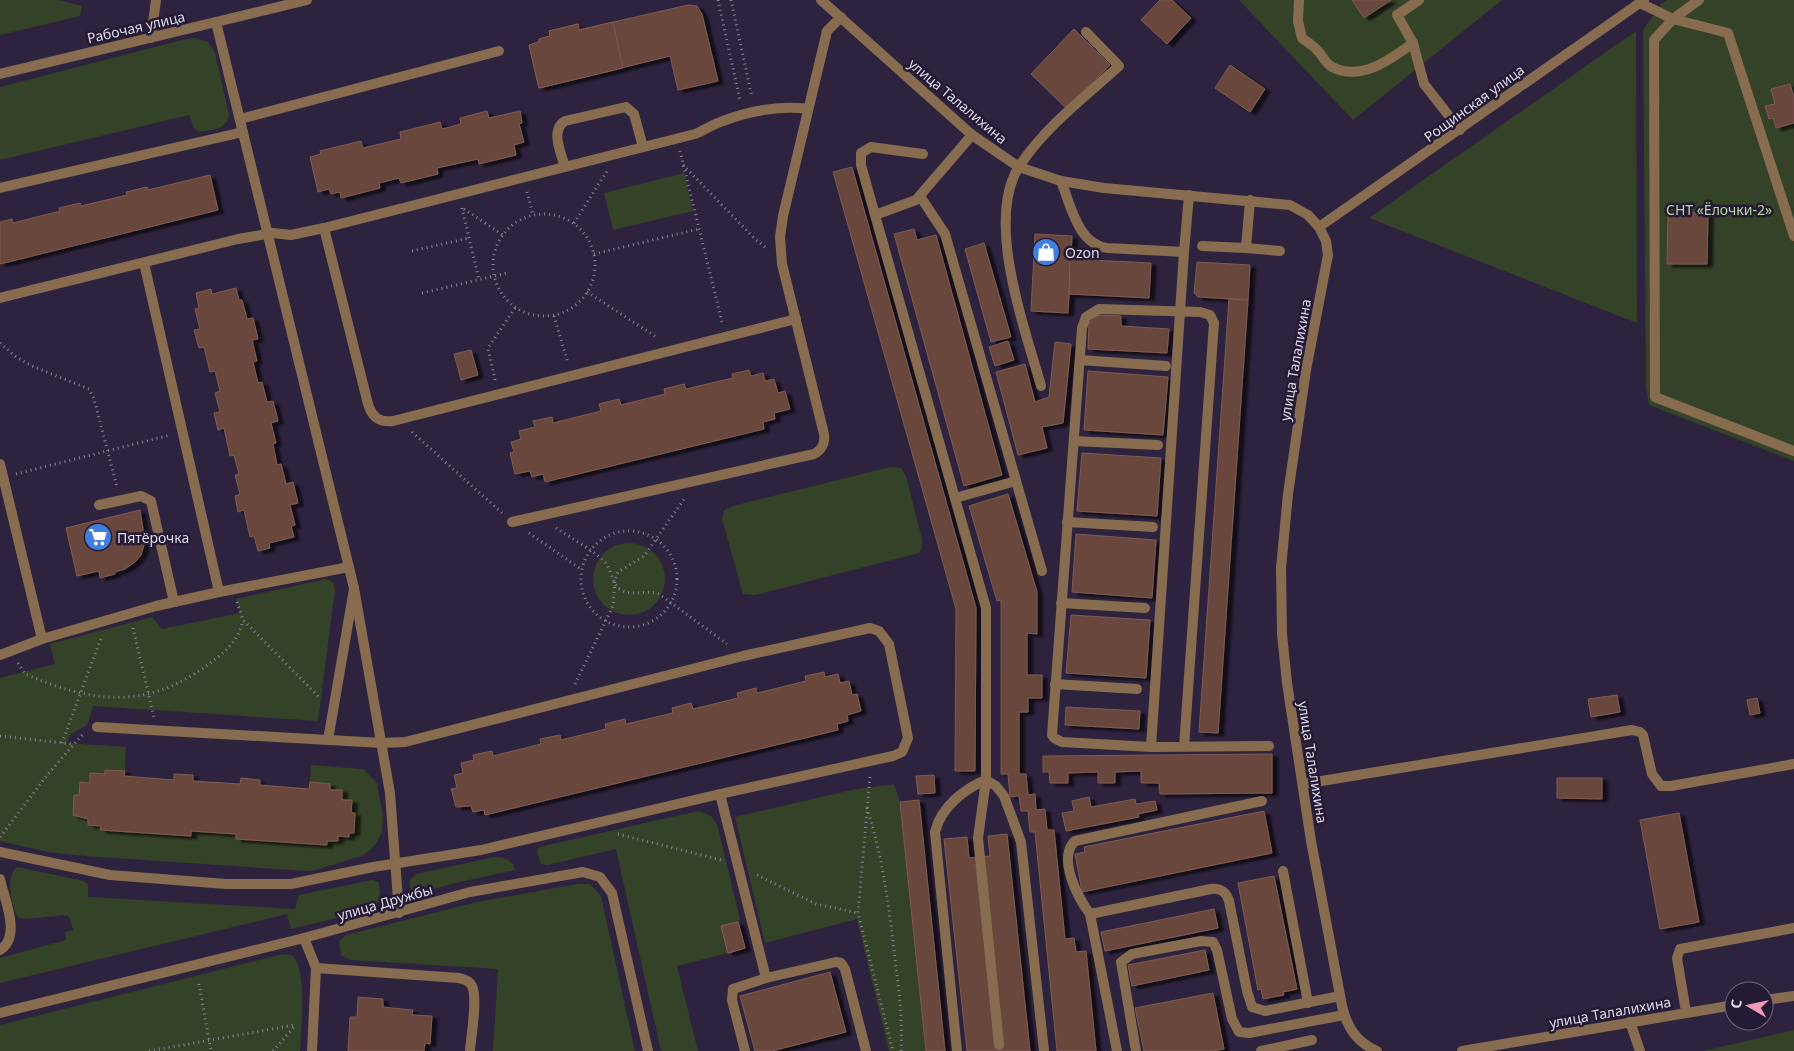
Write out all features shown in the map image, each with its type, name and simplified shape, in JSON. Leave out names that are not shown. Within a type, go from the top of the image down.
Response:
[{"type":"street","points":[[151,38],[156,0]]},
{"type":"street","name":"Рабочая улица","points":[[0,74],[307,0]]},
{"type":"street","name":"улица Талалихина","points":[[821,0],[972,134],[1019,167],[1061,182],[1104,188],[1250,200],[1296,208],[1308,215],[1319,227],[1326,242],[1328,255],[1311,341],[1292,456],[1282,568],[1284,658],[1320,896],[1344,1015],[1350,1030],[1364,1048],[1377,1051]]},
{"type":"street","points":[[1298,0],[1298,21],[1302,38],[1317,50],[1331,67],[1349,72],[1370,69],[1390,60],[1413,43]]},
{"type":"street","points":[[1419,0],[1397,15],[1413,43],[1424,84],[1460,130]]},
{"type":"street","points":[[1699,0],[1673,19],[1654,40],[1655,396],[1794,450]]},
{"type":"street","points":[[1642,2],[1673,19],[1728,33],[1794,236]]},
{"type":"street","name":"Рощинская улица","points":[[1319,227],[1642,2]]},
{"type":"street","points":[[512,522],[814,454],[822,447],[824,434],[780,250],[782,216],[827,30],[841,17]]},
{"type":"street","points":[[216,22],[354,588],[391,802],[399,913]]},
{"type":"street","points":[[1041,386],[1011,275],[1006,244],[1006,222],[1010,194],[1019,167],[1040,139],[1119,66],[1086,32]]},
{"type":"street","points":[[240,119],[499,51]]},
{"type":"street","points":[[0,298],[238,239],[269,234],[291,234],[324,228],[677,138],[755,112],[789,106],[808,108]]},
{"type":"street","points":[[565,167],[557,135],[560,125],[565,121],[623,107],[630,108],[634,114],[643,147]]},
{"type":"street","points":[[0,188],[243,132]]},
{"type":"street","points":[[875,214],[906,205],[920,196],[972,134]]},
{"type":"street","points":[[923,154],[871,148],[861,153],[860,165],[956,498],[987,615],[986,780],[978,838],[999,1045]]},
{"type":"street","points":[[1061,182],[1084,235],[1092,244],[1108,248],[1184,252]]},
{"type":"street","points":[[1151,747],[1189,195]]},
{"type":"street","points":[[920,196],[945,234],[1042,571]]},
{"type":"street","points":[[1246,248],[1250,200]]},
{"type":"street","points":[[324,228],[370,410],[373,415],[382,421],[398,420],[796,318]]},
{"type":"street","points":[[1202,246],[1280,251]]},
{"type":"street","points":[[144,263],[219,592]]},
{"type":"street","points":[[1184,747],[1214,323],[1206,312],[1180,310],[1095,310],[1084,322],[1080,360],[1051,730],[1054,738],[1058,741],[1151,747],[1184,747],[1269,746]]},
{"type":"street","points":[[1080,360],[1166,366]]},
{"type":"street","points":[[1074,441],[1158,446]]},
{"type":"street","points":[[0,464],[42,639]]},
{"type":"street","points":[[956,498],[1016,481]]},
{"type":"street","points":[[99,506],[141,496],[151,501],[174,602]]},
{"type":"street","points":[[1067,522],[1153,527]]},
{"type":"street","points":[[0,654],[42,639],[174,602],[349,567]]},
{"type":"street","points":[[328,740],[354,588]]},
{"type":"street","points":[[1061,603],[1146,608]]},
{"type":"street","points":[[1,854],[110,875],[251,885],[304,882],[395,864],[481,850],[893,756],[902,752],[908,738],[888,644],[879,631],[864,628],[743,656],[416,739],[382,743],[97,727]]},
{"type":"street","points":[[1055,684],[1137,689]]},
{"type":"street","points":[[1303,784],[1632,730],[1644,735],[1652,774],[1661,786],[1671,786],[1794,764]]},
{"type":"street","points":[[957,1051],[935,832],[939,819],[953,802],[968,789],[986,780]]},
{"type":"street","points":[[986,780],[996,786],[1004,796],[1017,825],[1021,842],[1044,1051]]},
{"type":"street","points":[[720,794],[766,978]]},
{"type":"street","points":[[1117,1051],[1090,914],[1077,896],[1073,883],[1068,854],[1075,841],[1262,801]]},
{"type":"street","points":[[1283,871],[1308,1003]]},
{"type":"street","name":"улица Дружбы","points":[[0,1013],[304,938],[459,895],[578,872],[600,876],[609,886],[615,902],[648,1051]]},
{"type":"street","points":[[0,879],[11,929],[8,943],[0,950]]},
{"type":"street","points":[[1090,914],[1211,889],[1220,889],[1224,891],[1229,901],[1247,992],[1252,1007],[1265,1011],[1340,996]]},
{"type":"street","points":[[1686,1012],[1677,958],[1680,949],[1794,928]]},
{"type":"street","points":[[304,938],[316,968],[312,1051]]},
{"type":"street","points":[[1136,1051],[1121,962],[1132,954],[1201,941],[1213,942],[1218,950],[1232,1019],[1239,1032],[1249,1033],[1344,1015]]},
{"type":"street","points":[[745,1051],[731,992],[739,986],[766,978],[834,962],[841,964],[845,969],[866,1051]]},
{"type":"street","points":[[316,968],[459,978],[468,981],[472,986],[474,996],[470,1051]]},
{"type":"street","points":[[1774,999],[1794,996]]},
{"type":"street","name":"улица Талалихина","points":[[1462,1051],[1724,1006]]},
{"type":"street","points":[[1630,1022],[1640,1051]]},
{"type":"street","points":[[1261,1051],[1312,1040]]},
{"type":"path","points":[[718,0],[743,115]]},
{"type":"path","points":[[731,0],[755,112]]},
{"type":"path","points":[[677,138],[726,336]]},
{"type":"path","points":[[574,222],[607,175],[604,157]]},
{"type":"path","points":[[683,164],[756,240],[765,247],[780,250]]},
{"type":"path","points":[[524,177],[533,215]]},
{"type":"path","points":[[459,194],[479,280]]},
{"type":"path","points":[[462,207],[503,235]]},
{"type":"path","points":[[533,215],[559,216],[574,222],[586,235],[594,254],[596,269],[591,286],[581,301],[567,312],[554,316],[532,316],[515,308],[504,297],[494,276],[494,251],[503,235],[513,224],[533,215]]},
{"type":"path","points":[[594,254],[699,229]]},
{"type":"path","points":[[412,251],[469,238]]},
{"type":"path","points":[[422,293],[507,274]]},
{"type":"path","points":[[587,292],[675,349]]},
{"type":"path","points":[[498,394],[488,348],[515,308]]},
{"type":"path","points":[[554,316],[571,376]]},
{"type":"path","points":[[0,343],[16,358],[89,389],[94,400],[120,500]]},
{"type":"path","points":[[398,420],[512,522],[582,570]]},
{"type":"path","points":[[3,477],[182,432]]},
{"type":"path","points":[[567,700],[614,602],[614,584],[618,572],[640,560],[697,481]]},
{"type":"path","points":[[537,516],[591,551],[607,565],[614,584],[626,592],[652,591],[672,601],[743,656]]},
{"type":"path","points":[[622,531],[637,531],[656,540],[672,556],[677,571],[677,586],[672,601],[663,614],[643,625],[620,627],[605,622],[593,612],[585,599],[581,585],[582,570],[591,551],[608,536],[622,531]]},
{"type":"path","points":[[130,614],[150,694],[156,730]]},
{"type":"path","points":[[15,650],[19,668],[25,674],[81,694],[117,698],[150,694],[164,691],[183,681],[223,653],[238,637],[243,620],[332,711]]},
{"type":"path","points":[[62,743],[107,621]]},
{"type":"path","points":[[0,736],[72,744],[0,838]]},
{"type":"path","points":[[872,761],[866,805],[858,913],[893,1051]]},
{"type":"path","points":[[866,805],[878,842],[887,885],[902,1013],[901,1051]]},
{"type":"path","points":[[612,833],[694,852],[738,866],[816,904],[858,913]]},
{"type":"path","points":[[199,984],[211,1051]]},
{"type":"path","points":[[274,1051],[314,1003]]},
{"type":"path","points":[[150,1051],[295,1025]]},
{"type":"green space","points":[[0,0],[59,0],[82,6],[80,16],[0,35]]},
{"type":"green space","points":[[1239,0],[1502,0],[1353,120]]},
{"type":"green space","name":"СНТ «Ёлочки-2»","points":[[1667,0],[1794,0],[1794,461],[1649,405],[1646,387],[1643,30],[1661,4]]},
{"type":"green space","points":[[1636,31],[1637,323],[1369,218]]},
{"type":"green space","points":[[195,38],[208,42],[215,53],[229,115],[228,120],[221,127],[213,130],[198,131],[194,128],[189,115],[0,160],[0,87]]},
{"type":"green space","points":[[684,173],[693,211],[613,230],[604,193]]},
{"type":"green space","points":[[890,467],[901,468],[906,476],[922,539],[922,547],[919,553],[755,595],[743,594],[722,519],[724,510],[733,506]]},
{"type":"green space","points":[[629,543],[649,549],[659,559],[665,579],[659,599],[649,609],[629,615],[609,609],[599,599],[593,579],[599,559],[609,549]]},
{"type":"green space","points":[[326,579],[333,582],[335,590],[318,721],[93,706],[87,725],[70,735],[67,743],[126,747],[125,771],[105,770],[105,774],[91,774],[90,783],[80,782],[79,795],[74,795],[73,815],[77,816],[77,818],[88,819],[101,826],[101,830],[191,836],[191,831],[338,841],[338,836],[349,837],[349,833],[354,833],[355,813],[351,813],[352,800],[342,800],[342,791],[330,790],[329,784],[310,782],[311,765],[363,769],[377,783],[383,817],[382,832],[375,845],[364,855],[307,871],[85,856],[48,852],[0,841],[0,678],[55,664],[50,644],[152,617],[162,629],[240,613],[236,599]]},
{"type":"green space","points":[[894,784],[900,802],[926,1051],[889,1051],[857,919],[765,943],[735,817],[852,790]]},
{"type":"green space","points":[[698,811],[711,816],[717,824],[740,919],[738,922],[721,927],[728,953],[677,966],[698,1051],[661,1051],[616,849],[547,865],[541,864],[537,851],[539,847]]},
{"type":"green space","points":[[495,857],[508,860],[513,864],[515,870],[455,883],[416,894],[410,888],[410,880],[416,874]]},
{"type":"green space","points":[[17,867],[84,881],[88,884],[88,897],[295,909],[299,895],[372,880],[378,882],[380,894],[378,901],[370,910],[291,929],[287,914],[0,983],[0,958],[66,940],[65,932],[73,930],[70,918],[66,915],[26,919],[18,917],[13,906],[10,891],[11,877]]},
{"type":"green space","points":[[577,884],[590,884],[601,896],[635,1051],[493,1051],[498,969],[350,960],[341,955],[339,941],[346,935],[477,902]]},
{"type":"green space","points":[[279,955],[291,955],[300,971],[302,1015],[300,1051],[0,1051],[0,1025]]},
{"type":"green space","points":[[1794,1030],[1794,1051],[1703,1051]]},
{"type":"building","points":[[1160,0],[1172,0],[1191,18],[1167,44],[1141,20]]},
{"type":"building","points":[[1352,0],[1391,0],[1364,18]]},
{"type":"building","points":[[688,5],[697,6],[702,14],[718,81],[678,90],[670,56],[539,88],[529,45],[539,42],[539,39],[550,36],[549,31],[578,24],[579,30]]},
{"type":"building","points":[[613,22],[623,68],[539,88],[529,45],[539,42],[539,39],[550,36],[549,31],[578,24],[579,30]]},
{"type":"building","points":[[1074,29],[1110,65],[1067,109],[1031,74]]},
{"type":"building","points":[[1230,65],[1265,89],[1250,112],[1215,88]]},
{"type":"building","points":[[1790,84],[1794,97],[1794,123],[1776,128],[1773,118],[1769,119],[1765,106],[1775,104],[1771,89]]},
{"type":"building","points":[[487,111],[489,118],[520,111],[522,123],[519,124],[524,142],[514,145],[516,155],[479,164],[478,159],[437,168],[438,174],[401,183],[399,178],[379,183],[380,188],[341,198],[340,192],[331,194],[329,189],[318,192],[310,157],[321,154],[320,151],[361,141],[363,148],[401,139],[400,132],[440,122],[442,129],[461,124],[460,118]]},
{"type":"building","points":[[852,167],[976,608],[975,771],[955,771],[956,609],[833,172]]},
{"type":"building","points":[[210,175],[218,210],[0,264],[0,222],[12,219],[13,223],[60,211],[59,208],[80,203],[81,206],[127,195],[126,192],[147,187],[148,190]]},
{"type":"building","points":[[1668,212],[1708,213],[1707,264],[1667,264]]},
{"type":"building","points":[[914,229],[917,240],[936,235],[1002,475],[964,486],[894,234]]},
{"type":"building","points":[[1035,234],[1072,236],[1068,313],[1031,311]]},
{"type":"building","points":[[984,243],[1011,337],[991,342],[965,249]]},
{"type":"building","points":[[1070,259],[1151,263],[1149,298],[1069,294]]},
{"type":"building","points":[[1197,262],[1250,265],[1248,300],[1198,297],[1194,293]]},
{"type":"building","points":[[236,288],[239,300],[242,300],[247,319],[253,318],[258,339],[252,340],[257,361],[253,362],[258,383],[262,382],[267,402],[273,401],[278,421],[271,423],[276,443],[273,444],[277,465],[281,464],[286,484],[293,482],[298,503],[290,505],[295,525],[291,526],[294,537],[269,543],[270,548],[258,551],[254,536],[250,537],[244,510],[238,512],[235,496],[240,494],[235,475],[239,474],[234,455],[230,456],[224,428],[218,430],[214,413],[220,412],[215,393],[220,391],[215,371],[210,372],[204,347],[199,348],[194,330],[200,329],[195,309],[199,308],[196,293],[211,289],[212,294]]},
{"type":"building","points":[[1229,299],[1248,300],[1218,733],[1199,732]]},
{"type":"building","points":[[1098,315],[1121,316],[1121,326],[1169,329],[1167,353],[1088,349],[1089,323]]},
{"type":"building","points":[[1008,341],[1014,360],[995,366],[989,347]]},
{"type":"building","points":[[1055,342],[1071,344],[1063,423],[1042,427],[1047,448],[1018,455],[996,372],[1025,364],[1035,402],[1049,397]]},
{"type":"building","points":[[471,350],[478,375],[461,380],[454,354]]},
{"type":"building","points":[[749,370],[751,376],[763,373],[765,381],[774,379],[778,393],[785,391],[790,409],[774,413],[775,419],[763,422],[764,429],[545,482],[543,474],[532,477],[530,471],[515,474],[510,453],[514,452],[511,442],[521,439],[519,431],[535,427],[533,421],[552,417],[553,423],[601,411],[599,404],[619,399],[621,405],[665,394],[664,389],[684,384],[686,389],[733,378],[732,374]]},
{"type":"building","points":[[1088,371],[1168,377],[1163,435],[1084,430]]},
{"type":"building","points":[[1082,453],[1161,458],[1157,516],[1077,511]]},
{"type":"building","points":[[1008,494],[1037,592],[1037,634],[1027,633],[1027,675],[1042,675],[1042,698],[1028,698],[1028,712],[1019,712],[1019,774],[1026,774],[1028,795],[1035,794],[1036,810],[1045,809],[1047,830],[1054,830],[1065,939],[1074,938],[1076,952],[1086,951],[1096,1051],[1057,1051],[1035,832],[1030,832],[1028,811],[1021,811],[1019,796],[1010,797],[1008,774],[1001,774],[1001,600],[997,601],[969,506]]},
{"type":"building","points":[[140,510],[145,542],[141,555],[135,562],[125,569],[115,572],[115,574],[100,578],[99,571],[77,576],[66,528]]},
{"type":"building","points":[[1076,534],[1156,540],[1152,598],[1072,592]]},
{"type":"building","points":[[1071,615],[1150,620],[1146,678],[1066,673]]},
{"type":"building","points":[[824,672],[825,677],[838,674],[840,683],[849,681],[852,695],[857,694],[861,711],[847,715],[848,721],[837,724],[838,730],[485,815],[484,810],[473,812],[471,806],[456,807],[451,789],[457,788],[454,775],[463,773],[461,763],[474,760],[473,755],[492,751],[493,756],[541,744],[540,739],[560,735],[561,740],[606,729],[605,724],[625,719],[626,724],[673,713],[672,708],[691,703],[693,709],[738,698],[737,693],[756,688],[757,693],[806,681],[805,676]]},
{"type":"building","points":[[1617,695],[1620,712],[1591,717],[1588,699]]},
{"type":"building","points":[[1757,698],[1760,713],[1750,715],[1747,700]]},
{"type":"building","points":[[1066,707],[1140,711],[1139,729],[1065,725]]},
{"type":"building","points":[[1272,754],[1272,793],[1160,794],[1159,783],[1141,783],[1141,771],[1115,772],[1115,783],[1098,783],[1098,772],[1068,773],[1068,783],[1050,783],[1049,772],[1043,772],[1043,756]]},
{"type":"building","points":[[105,770],[125,771],[124,776],[174,780],[174,774],[193,775],[193,781],[240,784],[241,778],[260,780],[260,785],[309,789],[310,782],[330,784],[330,790],[342,790],[342,800],[352,800],[351,813],[355,813],[354,833],[349,833],[349,837],[338,836],[338,841],[327,841],[327,845],[236,839],[236,834],[191,831],[191,836],[100,830],[101,826],[88,825],[88,819],[73,815],[74,795],[79,795],[80,782],[90,783],[90,773],[105,774]]},
{"type":"building","points":[[934,775],[935,793],[918,794],[916,776]]},
{"type":"building","points":[[1557,778],[1602,778],[1602,799],[1557,798]]},
{"type":"building","points":[[1089,797],[1091,807],[1135,799],[1136,804],[1155,801],[1157,810],[1138,814],[1139,817],[1066,831],[1062,813],[1074,811],[1072,801]]},
{"type":"building","points":[[919,800],[945,1051],[926,1051],[900,802]]},
{"type":"building","points":[[1264,811],[1272,853],[1082,892],[1075,854],[1085,852],[1084,847]]},
{"type":"building","points":[[1679,813],[1699,922],[1660,929],[1640,820]]},
{"type":"building","points":[[1007,834],[1030,1051],[967,1051],[944,839],[967,837],[969,858],[990,856],[988,836]]},
{"type":"building","points":[[1274,876],[1297,989],[1283,992],[1284,995],[1263,999],[1261,989],[1258,990],[1238,883]]},
{"type":"building","points":[[1214,909],[1218,928],[1105,951],[1101,932]]},
{"type":"building","points":[[738,922],[745,948],[728,953],[721,926]]},
{"type":"building","points":[[738,922],[745,948],[728,953],[721,926]]},
{"type":"building","points":[[1205,950],[1209,970],[1132,986],[1128,965]]},
{"type":"building","points":[[830,972],[846,1032],[772,1051],[755,1051],[740,996]]},
{"type":"building","points":[[1213,993],[1224,1049],[1213,1051],[1144,1051],[1135,1008]]},
{"type":"building","points":[[358,997],[383,999],[383,1007],[413,1010],[412,1015],[432,1016],[430,1044],[425,1043],[424,1051],[348,1051],[350,1017],[357,1017]]},
{"type":"place","name":"Ozon","points":[[1046,252]]},
{"type":"place","name":"Пятёрочка","points":[[98,537]]}]
